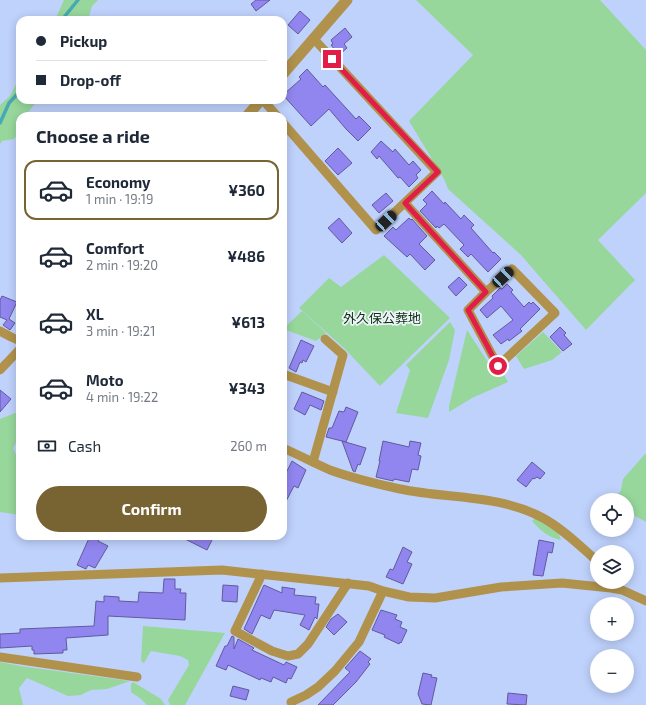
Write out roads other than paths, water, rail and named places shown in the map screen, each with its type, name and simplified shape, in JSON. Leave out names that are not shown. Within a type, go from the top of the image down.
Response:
[{"type":"street","points":[[287,69],[347,0]]},
{"type":"street","points":[[287,128],[376,230],[438,172],[313,38]]},
{"type":"street","points":[[251,112],[258,104]]},
{"type":"street","points":[[266,104],[273,112]]},
{"type":"street","points":[[405,203],[486,292]]},
{"type":"street","points":[[512,269],[555,313],[498,366],[468,310],[486,292],[512,269]]},
{"type":"street","points":[[0,331],[16,339]]},
{"type":"street","points":[[313,462],[343,355],[325,339]]},
{"type":"street","points":[[0,370],[16,353]]},
{"type":"street","points":[[287,375],[333,392]]},
{"type":"street","points":[[287,450],[332,470],[402,489],[496,502],[522,510],[542,517],[559,528],[590,555]]},
{"type":"street","points":[[0,578],[215,570],[348,583],[369,586],[382,591],[409,597],[435,598],[501,587],[562,583],[622,590],[646,601]]},
{"type":"street","points":[[262,574],[235,631],[272,651],[288,656],[298,654],[308,644],[348,583]]},
{"type":"street","points":[[291,702],[318,687],[335,671],[359,642],[382,591]]},
{"type":"street","points":[[0,657],[137,677]]},
{"type":"waterway","points":[[65,16],[78,0]]},
{"type":"waterway","points":[[0,123],[9,103],[16,95]]},
{"type":"park label","name":"外久保公葬地","points":[[382,318]]}]
